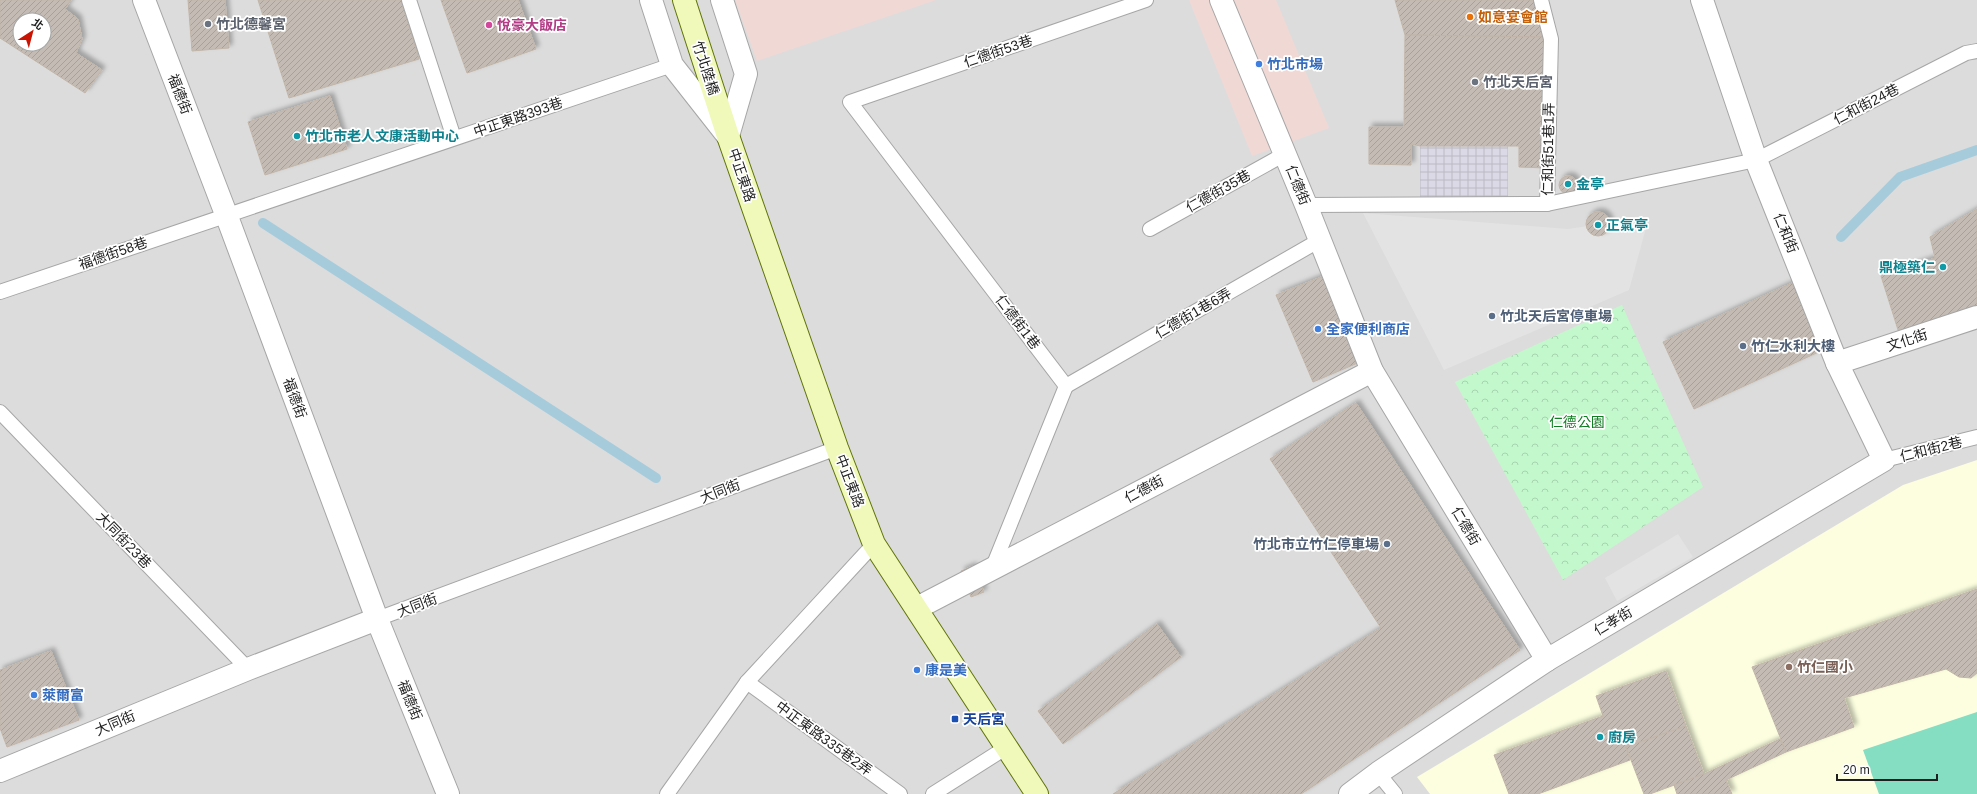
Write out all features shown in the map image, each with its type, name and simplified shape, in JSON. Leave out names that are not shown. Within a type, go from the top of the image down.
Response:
[{"type":"main road","name":"竹北陸橋","points":[[684,0],[728,136]]},
{"type":"main road","name":"中正東路","points":[[728,136],[837,448],[874,544],[1037,794]]},
{"type":"street","name":"福德街","points":[[144,0],[226,214],[377,620],[448,794]]},
{"type":"street","name":"中正東路","points":[[651,0],[672,65],[728,136]]},
{"type":"street","name":"中正東路","points":[[722,0],[746,74],[728,136]]},
{"type":"street","name":"仁德街","points":[[1221,0],[1306,205],[1372,371],[1547,660]]},
{"type":"street","name":"仁和街","points":[[1702,0],[1756,160],[1838,364],[1884,460]]},
{"type":"street","name":"文化街","points":[[1838,364],[1977,317]]},
{"type":"street","name":"仁德街","points":[[917,608],[1372,371]]},
{"type":"street","name":"仁孝街","points":[[1350,794],[1378,773],[1547,660],[1884,460]]},
{"type":"street","name":"大同街","points":[[0,771],[248,669],[377,620]]},
{"type":"lane","points":[[409,0],[454,138]]},
{"type":"lane","name":"仁德街53巷","points":[[850,102],[1146,0]]},
{"type":"lane","name":"仁和街51巷1弄","points":[[1541,0],[1550,39],[1547,204]]},
{"type":"lane","name":"仁和街24巷","points":[[1306,205],[1547,204],[1756,160],[1966,53],[1977,51]]},
{"type":"lane","name":"中正東路393巷","points":[[226,214],[672,65]]},
{"type":"lane","name":"仁德街1巷","points":[[850,102],[1066,386]]},
{"type":"lane","name":"仁德街35巷","points":[[1150,229],[1285,154]]},
{"type":"lane","name":"福德街58巷","points":[[0,292],[226,214]]},
{"type":"lane","name":"仁德街1巷6弄","points":[[1066,386],[1320,240]]},
{"type":"lane","points":[[992,568],[1066,386]]},
{"type":"lane","name":"大同街23巷","points":[[0,412],[248,669]]},
{"type":"lane","name":"仁和街2巷","points":[[1884,460],[1977,437]]},
{"type":"lane","name":"大同街","points":[[377,620],[837,448]]},
{"type":"lane","points":[[667,794],[747,682],[874,544]]},
{"type":"lane","name":"中正東路335巷2弄","points":[[747,682],[900,794]]},
{"type":"lane","points":[[933,794],[1006,747]]},
{"type":"lane","points":[[1378,773],[1395,794]]},
{"type":"shaded area","points":[[0,0],[1977,0],[1977,794],[0,794]]},
{"type":"shaded area","points":[[735,0],[936,0],[757,61]]},
{"type":"shaded area","name":"竹北市場","points":[[1189,0],[1276,0],[1329,128],[1252,156]]},
{"type":"shaded area","points":[[1420,146],[1508,146],[1508,204],[1420,204]]},
{"type":"shaded area","name":"竹北天后宮停車場","points":[[1363,213],[1568,229],[1649,217],[1629,290],[1444,370]]},
{"type":"shaded area","name":"竹仁國小","points":[[1977,460],[1977,794],[1430,794],[1417,777],[1903,485]]},
{"type":"shaded area","points":[[1678,534],[1693,557],[1617,601],[1605,578]]},
{"type":"green space","name":"仁德公園","points":[[1622,305],[1703,487],[1563,580],[1455,382]]},
{"type":"green space","points":[[1977,712],[1977,794],[1879,794],[1863,750]]},
{"type":"building","points":[[0,0],[71,0],[65,9],[78,19],[82,39],[76,53],[102,70],[85,93],[22,52],[52,52],[52,12],[12,12],[12,46],[0,38]]},
{"type":"building","name":"竹北德馨宮","points":[[188,0],[225,0],[229,48],[192,51]]},
{"type":"building","points":[[258,0],[401,0],[419,59],[289,98]]},
{"type":"building","name":"悅豪大飯店","points":[[441,0],[518,0],[536,49],[467,73]]},
{"type":"building","name":"如意宴會館","points":[[1395,0],[1535,0],[1546,37],[1405,35]]},
{"type":"building","name":"竹北天后宮","points":[[1405,35],[1546,37],[1545,168],[1519,167],[1519,146],[1420,146],[1411,144],[1411,165],[1369,164],[1369,127],[1404,127]]},
{"type":"building","name":"竹北市老人文康活動中心","points":[[330,96],[347,149],[265,175],[248,122]]},
{"type":"building","name":"金亭","points":[[1568,176],[1574,179],[1577,185],[1574,191],[1568,194],[1562,191],[1559,185],[1562,179]]},
{"type":"building","name":"鼎極築仁","points":[[1977,209],[1977,305],[1899,333],[1881,276],[1935,258],[1930,237]]},
{"type":"building","name":"正氣亭","points":[[1598,212],[1606,216],[1610,224],[1606,232],[1598,236],[1590,232],[1586,224],[1590,216]]},
{"type":"building","name":"全家便利商店","points":[[1324,276],[1360,362],[1313,382],[1276,295]]},
{"type":"building","name":"竹仁水利大樓","points":[[1792,283],[1823,350],[1694,409],[1663,342]]},
{"type":"building","name":"竹北市立竹仁停車場","points":[[1356,403],[1520,650],[1301,794],[1113,794],[1381,628],[1270,459]]},
{"type":"building","points":[[973,566],[984,592],[971,597],[961,571]]},
{"type":"building","points":[[1977,589],[1977,673],[1971,678],[1959,677],[1946,669],[1844,698],[1854,727],[1786,752],[1752,667]]},
{"type":"building","points":[[1157,624],[1181,657],[1063,744],[1038,711]]},
{"type":"building","name":"萊爾富","points":[[51,651],[79,720],[7,747],[0,728],[0,670]]},
{"type":"building","name":"廚房","points":[[1666,671],[1686,726],[1626,747],[1630,760],[1538,794],[1509,794],[1494,755],[1603,716],[1596,696]]},
{"type":"building","points":[[1686,726],[1704,774],[1650,794],[1644,794],[1626,747]]},
{"type":"building","points":[[1780,739],[1786,752],[1726,780],[1732,794],[1677,794],[1674,785],[1704,774]]},
{"type":"waterway","points":[[1841,237],[1900,177],[1977,150]]},
{"type":"waterway","points":[[263,223],[656,478]]},
{"type":"place","name":"如意宴會館","points":[[1470,17]]},
{"type":"place","name":"竹北德馨宮","points":[[208,24]]},
{"type":"place","name":"悅豪大飯店","points":[[489,25]]},
{"type":"place","name":"竹北市場","points":[[1259,64]]},
{"type":"place","name":"竹北天后宮","points":[[1475,82]]},
{"type":"place","name":"竹北市老人文康活動中心","points":[[297,136]]},
{"type":"place","name":"金亭","points":[[1568,184]]},
{"type":"place","name":"正氣亭","points":[[1598,225]]},
{"type":"place","name":"鼎極築仁","points":[[1943,267]]},
{"type":"place","name":"竹北天后宮停車場","points":[[1492,316]]},
{"type":"place","name":"全家便利商店","points":[[1318,329]]},
{"type":"place","name":"竹仁水利大樓","points":[[1743,346]]},
{"type":"place","name":"竹北市立竹仁停車場","points":[[1387,544]]},
{"type":"place","name":"竹仁國小","points":[[1789,667]]},
{"type":"place","name":"康是美","points":[[917,670]]},
{"type":"place","name":"萊爾富","points":[[34,695]]},
{"type":"place","name":"天后宮","points":[[955,719]]},
{"type":"place","name":"廚房","points":[[1600,737]]}]
